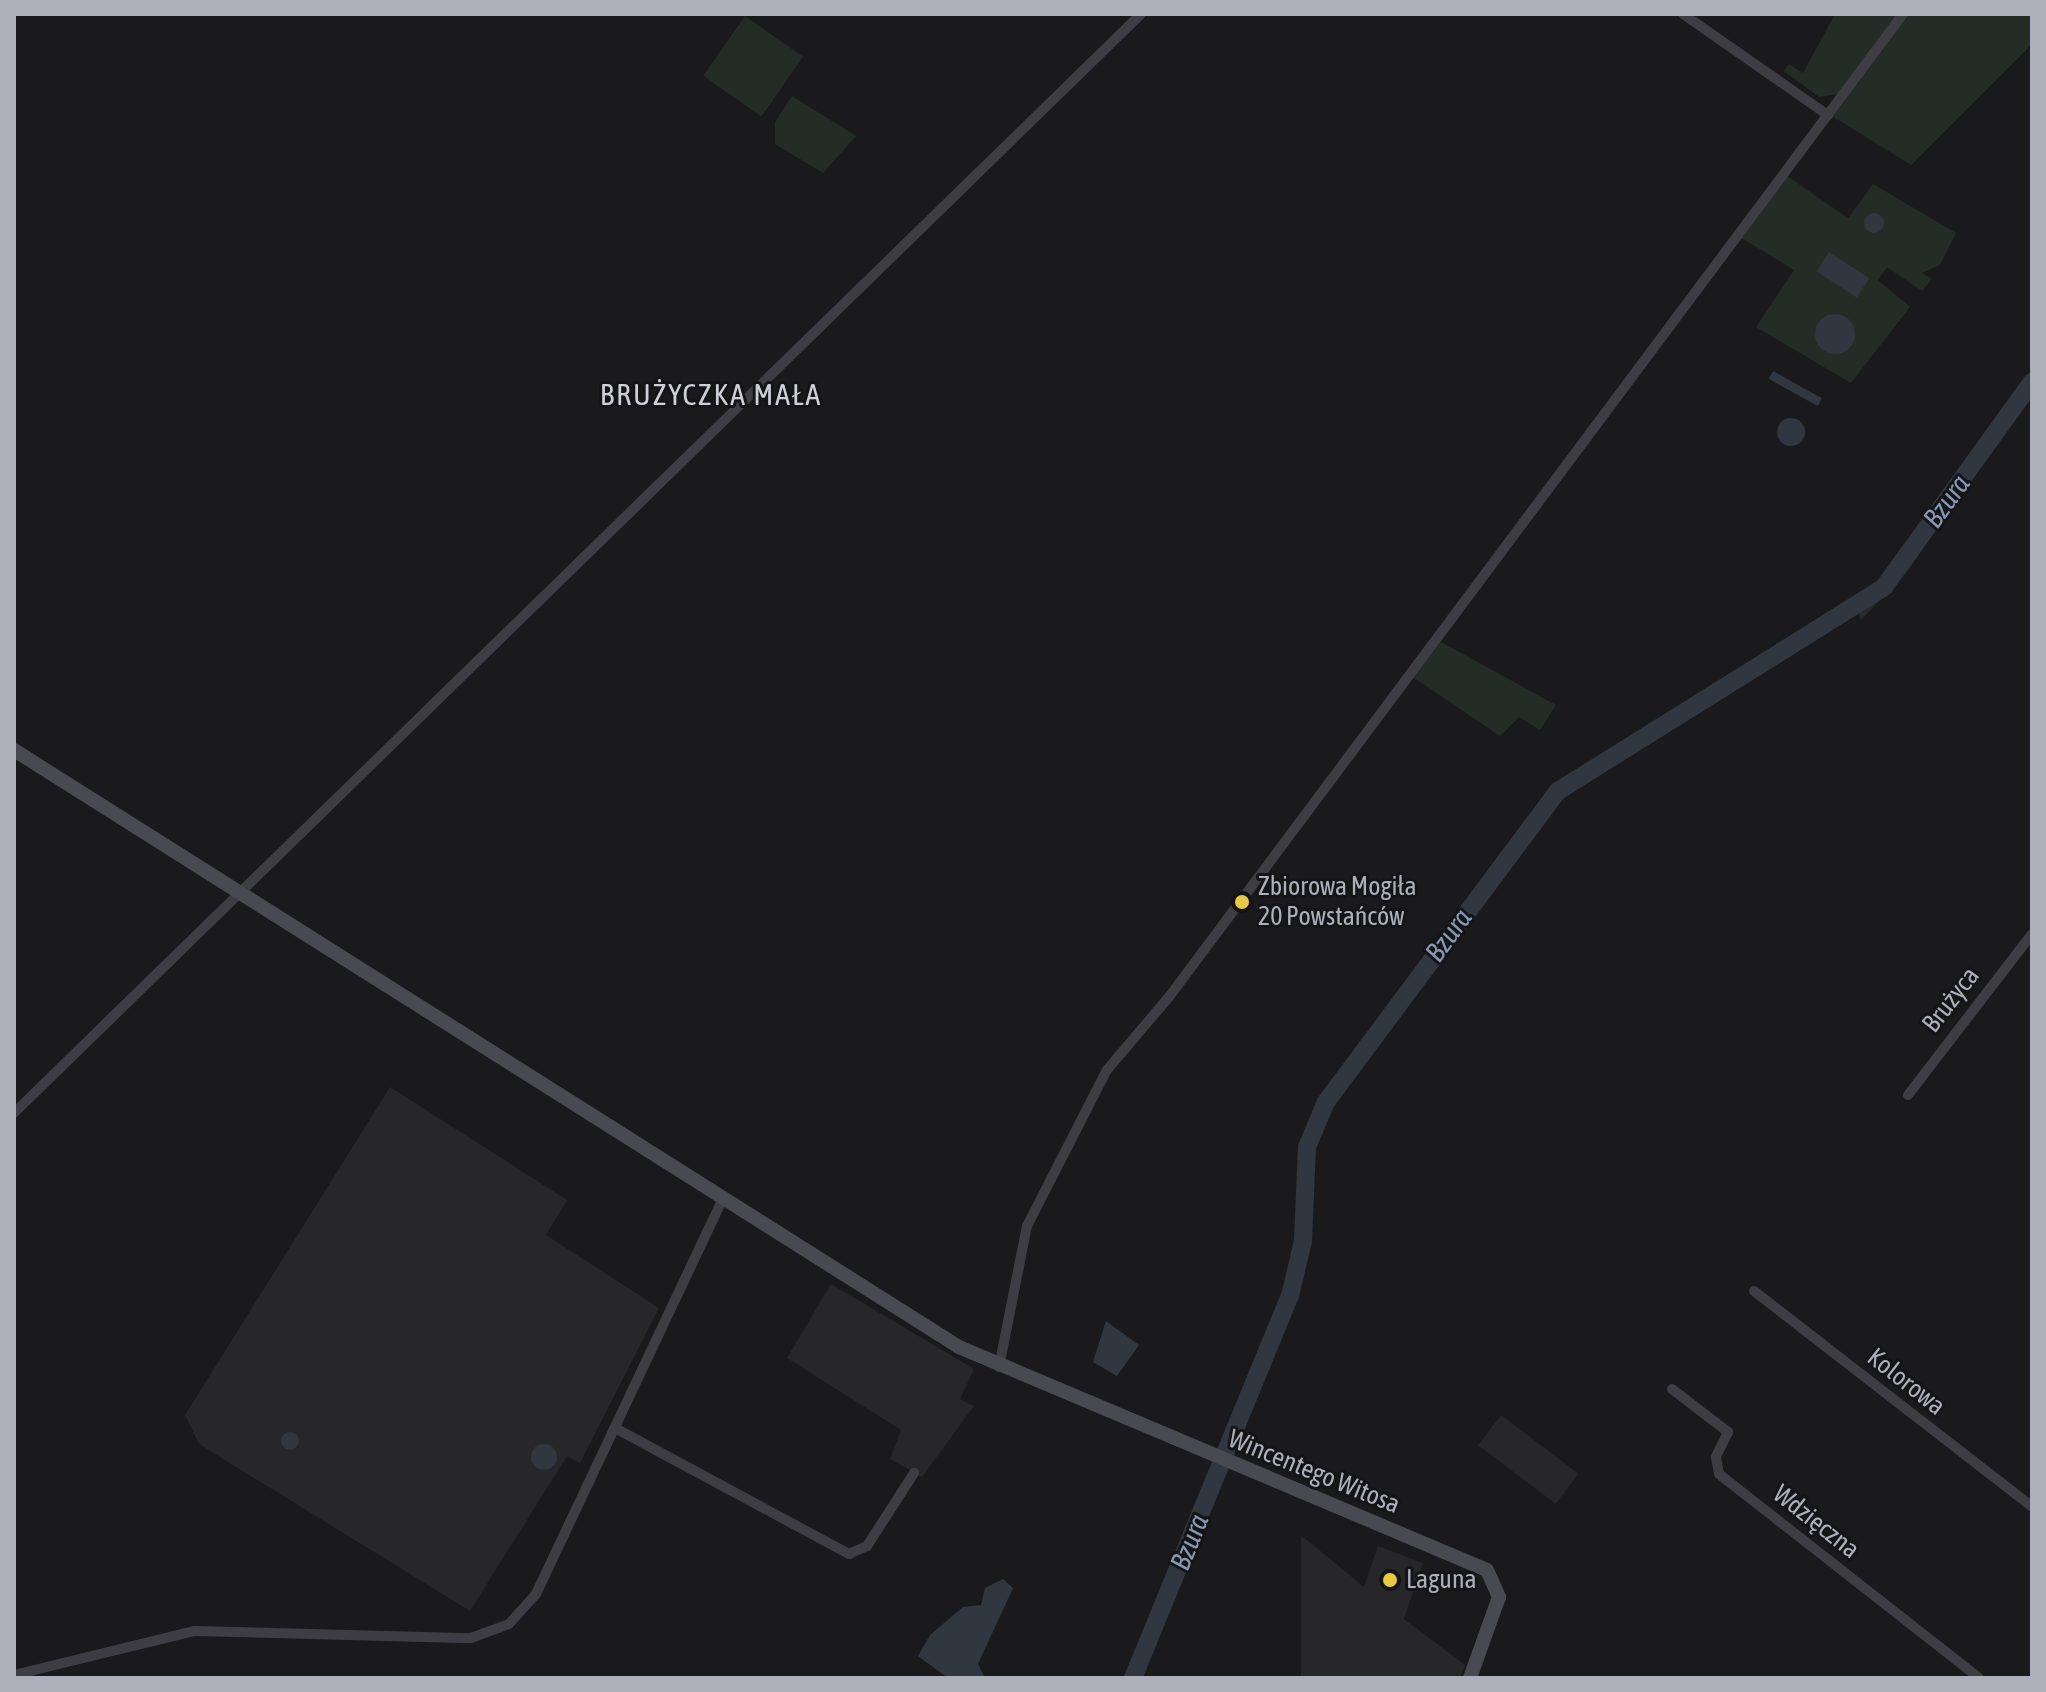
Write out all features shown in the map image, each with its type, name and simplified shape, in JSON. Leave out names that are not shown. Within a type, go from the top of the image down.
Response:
[{"type":"street","points":[[14,1113],[1141,14]]},
{"type":"street","points":[[1683,14],[1828,115]]},
{"type":"street","points":[[999,1367],[1027,1226],[1107,1070],[1169,997],[1903,14]]},
{"type":"street","name":"Wincentego Witosa","points":[[14,750],[723,1199],[999,1367],[1480,1566],[1499,1585],[1470,1678]]},
{"type":"street","name":"Brużyca","points":[[1908,1095],[2032,934]]},
{"type":"street","points":[[14,1675],[195,1631],[349,1638],[495,1632],[536,1594],[723,1199]]},
{"type":"street","name":"Kolorowa","points":[[1754,1291],[2032,1507]]},
{"type":"street","name":"Wdzięczna","points":[[1672,1389],[1728,1432],[1716,1457],[1719,1474],[1979,1678]]},
{"type":"street","points":[[615,1428],[849,1554],[867,1546],[914,1473]]},
{"type":"shaded area","points":[[1835,14],[2032,14],[2032,44],[1911,165],[1832,116],[1845,101],[1837,94],[1819,97],[1784,71],[1789,64],[1803,73]]},
{"type":"shaded area","points":[[745,16],[803,57],[761,117],[703,76]]},
{"type":"shaded area","points":[[792,96],[856,136],[823,173],[775,144],[775,122]]},
{"type":"shaded area","points":[[1787,176],[1848,218],[1873,184],[1956,233],[1940,265],[1922,273],[1932,279],[1922,291],[1887,267],[1878,280],[1910,307],[1851,383],[1756,327],[1794,270],[1740,237]]},
{"type":"shaded area","points":[[1874,213],[1881,216],[1884,223],[1881,230],[1874,233],[1867,230],[1864,223],[1867,216]]},
{"type":"shaded area","points":[[1829,252],[1869,278],[1857,297],[1816,271]]},
{"type":"shaded area","points":[[1835,314],[1849,320],[1855,334],[1849,348],[1835,354],[1821,348],[1815,334],[1821,320]]},
{"type":"shaded area","points":[[1773,371],[1822,398],[1818,406],[1769,379]]},
{"type":"shaded area","points":[[2032,382],[2032,393],[1907,572],[1861,620],[1856,607],[1898,571]]},
{"type":"shaded area","points":[[1791,418],[1801,422],[1805,432],[1801,442],[1791,446],[1781,442],[1777,432],[1781,422]]},
{"type":"shaded area","points":[[1441,642],[1556,705],[1540,730],[1519,717],[1500,736],[1413,677]]},
{"type":"shaded area","points":[[390,1087],[567,1200],[546,1235],[659,1308],[580,1463],[567,1456],[470,1611],[199,1444],[185,1415]]},
{"type":"shaded area","points":[[831,1284],[974,1369],[960,1399],[974,1406],[922,1477],[890,1459],[901,1430],[787,1358]]},
{"type":"shaded area","points":[[1106,1321],[1139,1345],[1117,1376],[1093,1362]]},
{"type":"shaded area","points":[[1501,1415],[1578,1473],[1556,1504],[1478,1445]]},
{"type":"shaded area","points":[[286,1432],[294,1432],[299,1441],[297,1448],[286,1450],[281,1445],[281,1437]]},
{"type":"shaded area","points":[[544,1444],[554,1447],[557,1457],[554,1467],[544,1470],[534,1467],[531,1457],[534,1447]]},
{"type":"shaded area","points":[[1301,1535],[1364,1587],[1378,1546],[1423,1563],[1404,1619],[1465,1665],[1460,1678],[1301,1678]]},
{"type":"shaded area","points":[[1003,1579],[1013,1588],[978,1664],[985,1678],[948,1678],[918,1656],[930,1635],[963,1607],[981,1605],[985,1588]]},
{"type":"waterway","name":"Bzura","points":[[1133,1678],[1290,1296],[1303,1241],[1307,1147],[1326,1102],[1558,791],[1884,587],[2032,382]]},
{"type":"place","name":"Zbiorowa Mogiła 20 Powstańców","points":[[1242,902]]},
{"type":"place","name":"Laguna","points":[[1390,1580]]},
{"type":"district","name":"BRUŻYCZKA MAŁA","points":[[711,394]]}]
